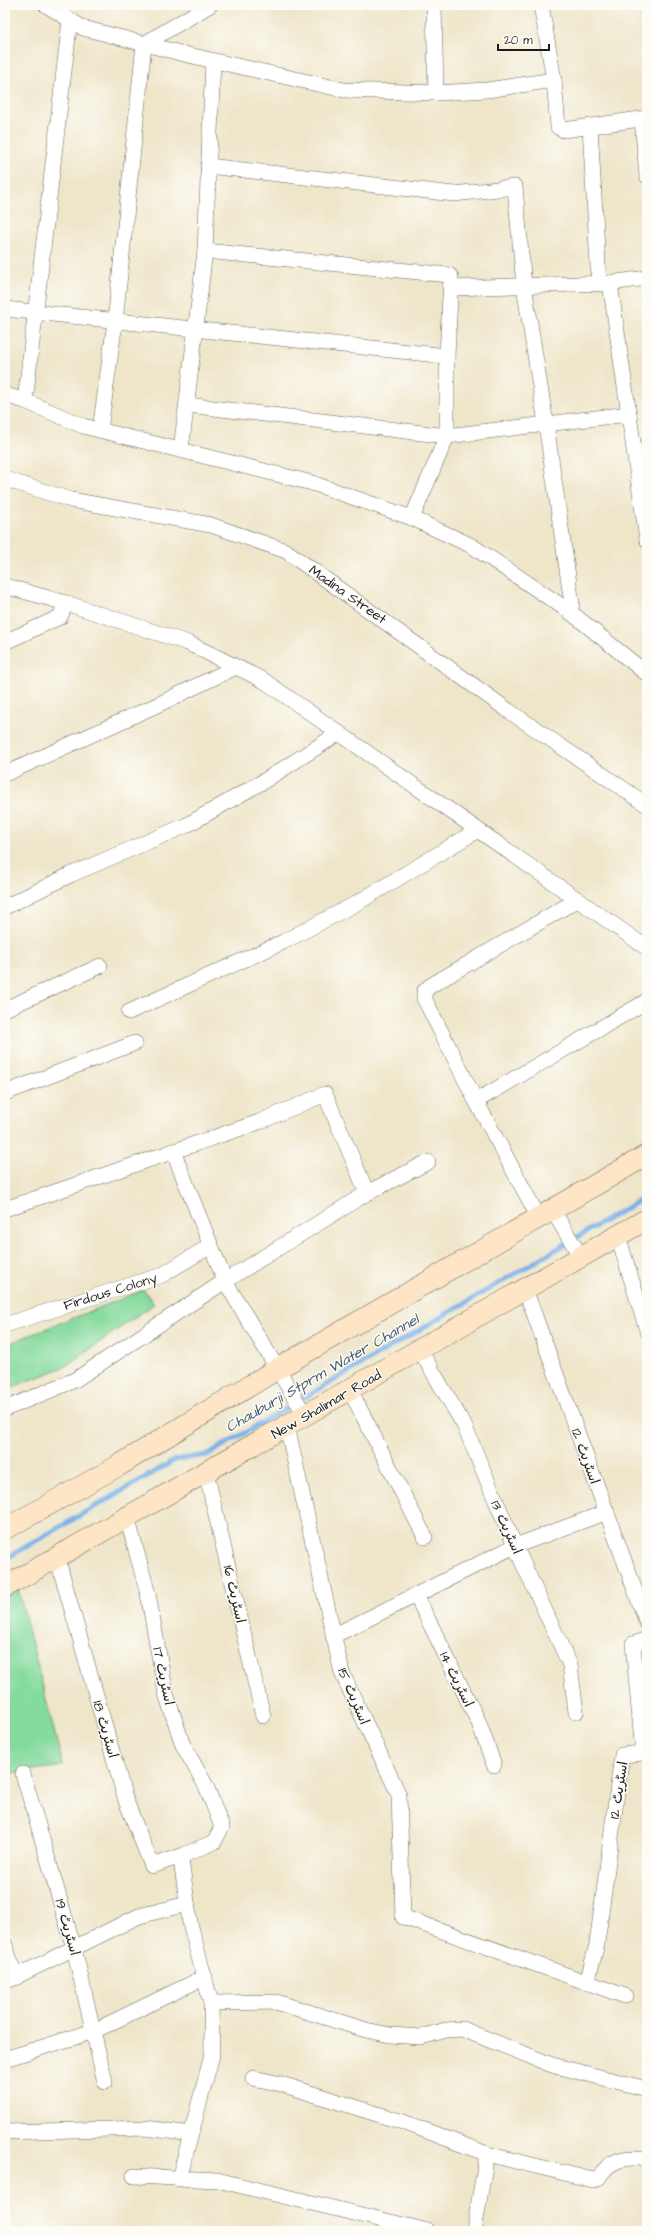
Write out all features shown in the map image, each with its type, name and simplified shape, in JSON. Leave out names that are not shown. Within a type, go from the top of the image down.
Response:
[{"type":"street","points":[[46,5],[83,28],[213,61],[344,90],[436,93],[487,90],[554,80]]},
{"type":"street","points":[[144,44],[210,5]]},
{"type":"street","points":[[434,5],[436,93]]},
{"type":"street","points":[[542,5],[554,80],[558,128],[564,130],[644,119],[647,176]]},
{"type":"street","points":[[25,401],[37,313],[70,20]]},
{"type":"street","points":[[100,430],[114,322],[144,44]]},
{"type":"street","points":[[181,450],[188,405],[204,251],[213,61]]},
{"type":"street","points":[[590,126],[604,284],[629,414],[647,540]]},
{"type":"street","points":[[208,166],[454,194],[513,186],[517,190],[524,286],[572,604],[569,611]]},
{"type":"street","points":[[204,251],[449,275],[451,277],[447,356],[447,436],[412,518]]},
{"type":"street","points":[[451,288],[604,284],[647,278]]},
{"type":"street","points":[[5,309],[114,322],[447,356]]},
{"type":"street","points":[[5,395],[25,401],[83,426],[312,483],[412,518],[472,546],[531,588],[569,611],[647,674]]},
{"type":"street","points":[[188,405],[447,436],[629,414]]},
{"type":"street","name":"Madina Street","points":[[5,479],[71,500],[211,525],[286,551],[509,711],[647,805]]},
{"type":"street","points":[[5,586],[188,643],[263,680],[647,948]]},
{"type":"street","points":[[5,642],[60,617],[66,604]]},
{"type":"street","points":[[5,774],[157,705],[236,667]]},
{"type":"street","points":[[5,907],[70,875],[187,825],[264,781],[339,733]]},
{"type":"street","points":[[129,1012],[284,942],[356,903],[478,830]]},
{"type":"street","points":[[577,900],[430,986],[424,992],[424,998],[476,1101],[550,1217],[578,1253]]},
{"type":"street","points":[[5,1009],[100,966]]},
{"type":"street","points":[[476,1101],[647,1001]]},
{"type":"street","points":[[5,1093],[135,1043]]},
{"type":"street","points":[[5,1209],[259,1122],[325,1094],[367,1193]]},
{"type":"street","points":[[173,1151],[225,1281],[302,1411]]},
{"type":"street","points":[[5,1529],[280,1374],[550,1217],[647,1155]]},
{"type":"street","points":[[5,1409],[75,1380],[225,1281],[367,1193],[428,1162]]},
{"type":"street","name":"New Shalimar Road","points":[[5,1587],[287,1426],[302,1411],[350,1390],[525,1289],[578,1253],[618,1236],[647,1219]]},
{"type":"street","points":[[618,1236],[647,1330]]},
{"type":"street","name":"Firdous Colony","points":[[5,1325],[162,1275],[210,1246]]},
{"type":"street","name":"اسٹریٹ 12","points":[[525,1289],[647,1622]]},
{"type":"street","name":"اسٹریٹ 13","points":[[420,1350],[464,1426],[515,1546],[570,1664],[576,1712]]},
{"type":"street","points":[[350,1390],[425,1537]]},
{"type":"street","name":"اسٹریٹ 15","points":[[287,1426],[342,1673],[399,1795],[403,1917],[588,1983]]},
{"type":"street","name":"اسٹریٹ 16","points":[[206,1472],[263,1716]]},
{"type":"street","points":[[334,1636],[515,1546],[607,1512]]},
{"type":"street","name":"اسٹریٹ 17","points":[[127,1517],[148,1594],[166,1694],[183,1745],[206,1786],[222,1827],[214,1842],[184,1855]]},
{"type":"street","name":"اسٹریٹ 18","points":[[57,1557],[126,1801],[152,1866],[184,1855]]},
{"type":"street","name":"اسٹریٹ 14","points":[[416,1595],[479,1723],[494,1765]]},
{"type":"street","name":"اسٹریٹ 12","points":[[588,1983],[597,1944],[622,1755],[643,1753],[633,1644],[647,1639]]},
{"type":"street","name":"اسٹریٹ 19","points":[[23,1774],[74,1948],[105,2082]]},
{"type":"street","points":[[179,2179],[212,2055],[211,2003],[187,1904],[181,1860],[184,1855]]},
{"type":"street","points":[[5,1945],[10,1980],[139,1916],[187,1904]]},
{"type":"street","points":[[5,2059],[94,2031],[205,1977]]},
{"type":"street","points":[[588,1983],[625,1996]]},
{"type":"street","points":[[211,2003],[276,2002],[366,2030],[390,2035],[421,2037],[446,2030],[462,2029],[552,2065],[647,2089]]},
{"type":"street","points":[[254,2078],[281,2084],[406,2123],[488,2154],[593,2180],[598,2179],[603,2170],[611,2162],[635,2157],[647,2159]]},
{"type":"street","points":[[5,2132],[146,2128],[191,2134]]},
{"type":"street","points":[[474,2231],[488,2154]]},
{"type":"street","points":[[134,2176],[217,2180],[428,2231]]},
{"type":"green space","points":[[144,1290],[154,1304],[64,1367],[5,1390],[5,1345]]},
{"type":"green space","points":[[16,1581],[63,1766],[5,1774],[5,1587]]},
{"type":"waterway","name":"Chauburji Stprm Water Channel","points":[[5,1559],[175,1460],[207,1455],[647,1196]]}]
